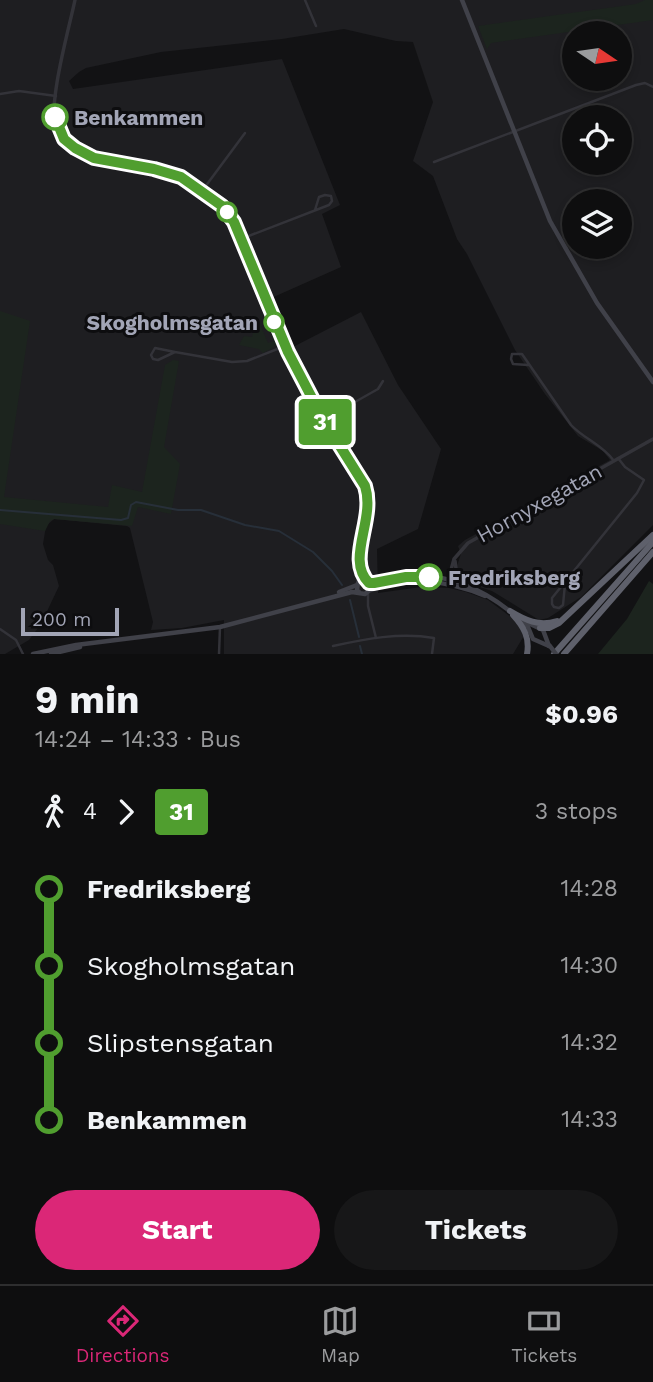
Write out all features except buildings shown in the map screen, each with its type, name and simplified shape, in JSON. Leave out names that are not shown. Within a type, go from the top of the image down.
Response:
[{"type":"highway","points":[[540,628],[553,627],[653,535]]},
{"type":"highway","points":[[555,654],[653,542]]},
{"type":"highway","points":[[566,654],[653,552]]},
{"type":"highway","points":[[510,611],[538,624],[565,617]]},
{"type":"highway","points":[[510,611],[525,630],[528,654]]},
{"type":"highway","points":[[528,654],[531,635]]},
{"type":"main road","points":[[462,0],[536,189],[564,249],[611,325],[653,382]]},
{"type":"main road","points":[[315,600],[362,581],[415,576],[471,587],[496,600],[528,627],[534,640],[549,646]]},
{"type":"main road","points":[[368,582],[369,592]]},
{"type":"main road","points":[[33,654],[108,641],[220,627],[315,600],[352,592],[361,594],[380,586],[405,582],[450,583],[496,600]]},
{"type":"main road","points":[[358,584],[361,594]]},
{"type":"main road","points":[[519,618],[540,628],[555,654]]},
{"type":"main road","points":[[531,635],[533,629],[540,628]]},
{"type":"main road","points":[[51,654],[108,641]]},
{"type":"street","points":[[75,0],[56,96],[55,117],[62,140],[73,152],[88,158],[172,173],[202,191],[226,210],[241,239],[285,346],[323,419],[366,492],[368,514],[358,561],[358,584]]},
{"type":"street","points":[[306,0],[316,26]]},
{"type":"street","points":[[434,162],[642,83],[653,88]]},
{"type":"street","points":[[0,94],[19,91],[56,96]]},
{"type":"street","points":[[202,191],[245,133]]},
{"type":"street","points":[[241,239],[329,205],[331,196],[318,197],[315,210]]},
{"type":"street","points":[[175,352],[158,360],[152,358],[155,348],[243,362],[260,358],[285,346]]},
{"type":"street","points":[[508,368],[512,363],[512,354],[523,356],[578,432],[644,480],[552,598],[554,607],[563,605],[565,584]]},
{"type":"street","points":[[512,363],[528,365]]},
{"type":"street","points":[[323,419],[377,389],[383,381]]},
{"type":"street","name":"Hornyxegatan","points":[[450,583],[456,555],[468,543],[653,439]]},
{"type":"street","points":[[450,583],[456,555]]},
{"type":"street","points":[[358,561],[361,573],[368,582]]},
{"type":"street","points":[[455,568],[460,578],[471,587]]},
{"type":"street","points":[[369,592],[369,606],[376,638]]},
{"type":"street","points":[[361,594],[369,606]]},
{"type":"street","points":[[219,654],[220,627]]},
{"type":"street","points":[[0,629],[16,640],[23,654]]},
{"type":"street","points":[[332,646],[413,635],[434,638],[432,654]]},
{"type":"shaded area","points":[[0,0],[653,0],[653,525],[581,597],[548,618],[539,620],[492,591],[471,584],[458,573],[461,554],[458,546],[465,540],[610,460],[603,451],[578,436],[515,350],[457,239],[433,176],[413,161],[433,102],[413,42],[396,41],[344,29],[282,39],[161,52],[86,68],[69,81],[73,89],[282,59],[340,205],[322,214],[341,267],[269,299],[291,348],[361,312],[398,385],[441,449],[418,529],[377,549],[378,593],[421,587],[466,592],[488,600],[515,620],[525,634],[513,654],[224,654],[224,620],[182,628],[151,630],[153,622],[130,528],[54,519],[46,526],[43,544],[59,586],[41,624],[29,640],[5,654],[0,654]]},
{"type":"shaded area","points":[[653,0],[653,20],[632,23],[562,21],[562,33],[491,43],[487,49],[478,26]]},
{"type":"shaded area","points":[[263,306],[278,342],[263,353],[259,349],[239,345],[244,336],[252,337],[256,315],[268,343],[274,341]]},
{"type":"shaded area","points":[[0,311],[30,321],[4,497],[108,507],[112,485],[142,492],[165,365],[173,360],[179,361],[164,447],[180,464],[171,514],[138,507],[132,526],[54,519],[45,531],[0,524]]},
{"type":"shaded area","points":[[649,581],[653,584],[653,654],[598,654],[627,619]]},
{"type":"waterway","points":[[0,510],[121,520],[128,518],[131,505],[136,502],[178,510],[201,510],[245,525],[279,531],[313,552],[342,585]]},
{"type":"waterway","points":[[350,600],[359,637]]},
{"type":"waterway","points":[[360,646],[362,654]]},
{"type":"bus line","name":"31","points":[[55,117],[64,139],[79,151],[94,158],[172,173],[189,181],[226,210],[234,222],[288,352],[323,419],[365,486],[368,514],[358,561],[363,576],[369,583],[415,576],[429,577]]},
{"type":"place","name":"Benkammen","points":[[55,117]]},
{"type":"place","name":"Skogholmsgatan","points":[[274,322]]},
{"type":"place","name":"Fredriksberg","points":[[429,577]]}]
